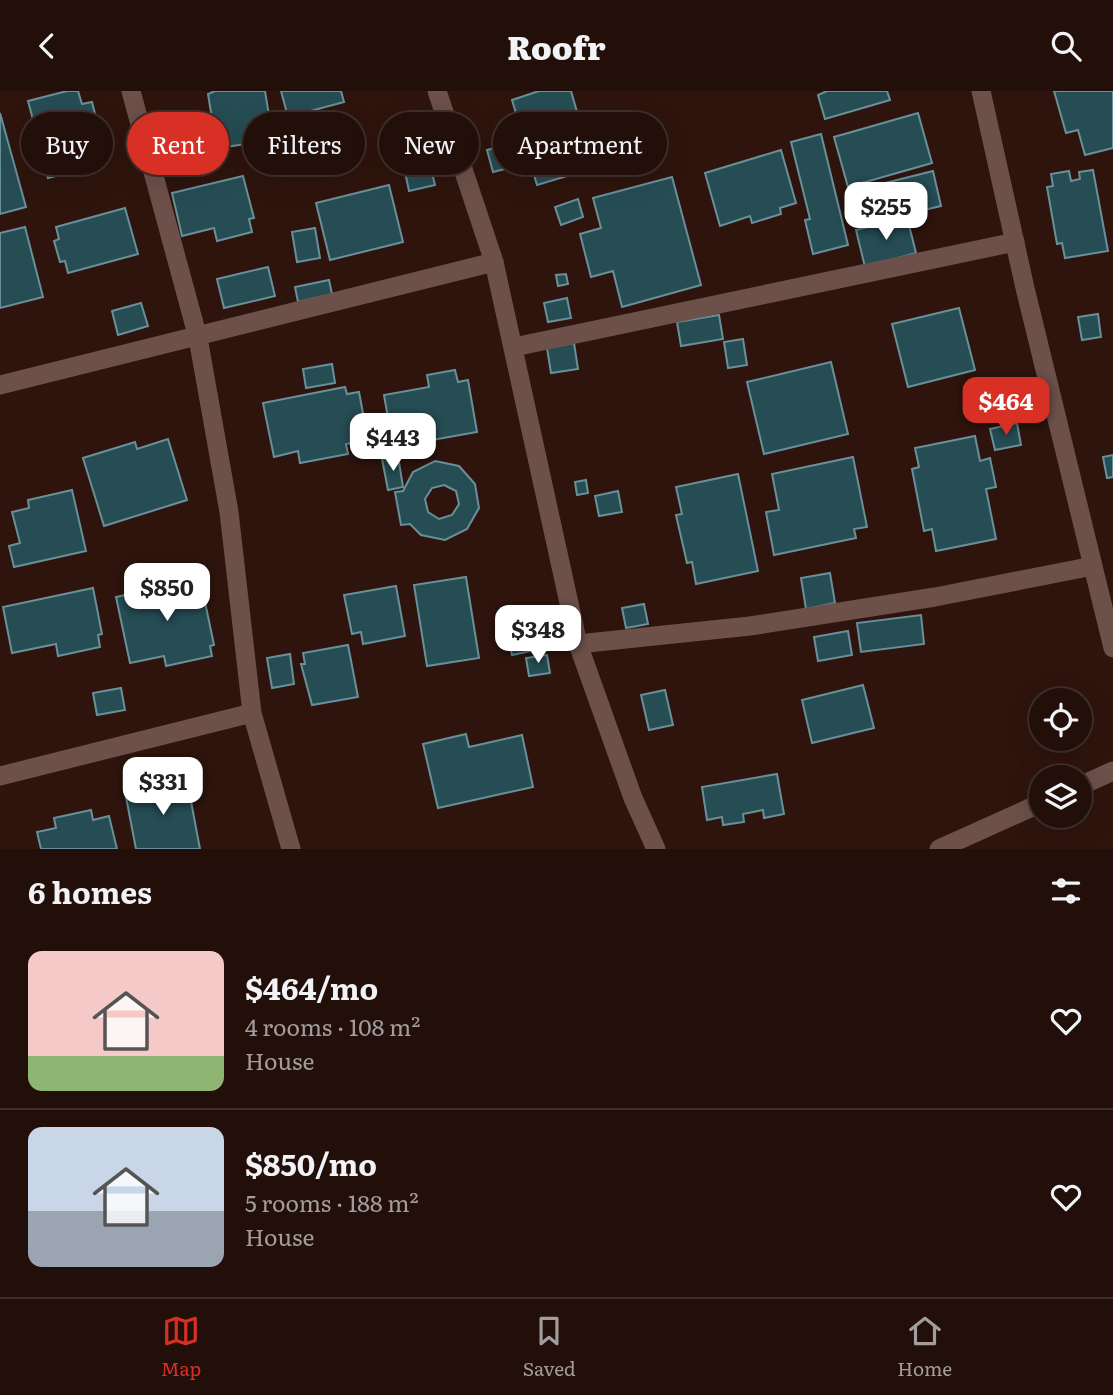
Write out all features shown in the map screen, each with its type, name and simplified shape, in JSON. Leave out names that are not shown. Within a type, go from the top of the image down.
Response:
[{"type":"street","points":[[131,91],[198,338],[229,512],[252,713],[291,849]]},
{"type":"street","points":[[437,91],[495,262],[578,644],[633,798],[656,849]]},
{"type":"street","points":[[981,91],[1113,649]]},
{"type":"street","points":[[514,347],[1015,241]]},
{"type":"street","points":[[0,385],[198,338],[495,262]]},
{"type":"street","points":[[578,644],[750,626],[935,597],[1093,566]]},
{"type":"street","points":[[0,776],[252,713]]},
{"type":"street","points":[[1092,781],[1113,771]]},
{"type":"street","points":[[939,849],[1029,808]]},
{"type":"building","points":[[67,91],[78,91],[82,104],[92,102],[95,112],[31,112],[28,101]]},
{"type":"building","points":[[215,91],[265,91],[268,112],[243,112],[243,144],[229,146],[229,112],[211,112],[208,94]]},
{"type":"building","points":[[281,91],[341,91],[344,102],[307,112],[287,112]]},
{"type":"building","points":[[539,91],[571,91],[577,112],[516,112],[512,100]]},
{"type":"building","points":[[827,91],[887,91],[890,100],[825,119],[818,95]]},
{"type":"building","points":[[1054,91],[1113,91],[1113,148],[1085,155],[1078,130],[1066,133]]},
{"type":"building","points":[[0,113],[26,207],[0,214]]},
{"type":"building","points":[[918,113],[932,163],[848,187],[834,137]]},
{"type":"building","points":[[821,134],[848,245],[813,254],[805,220],[810,219],[791,142]]},
{"type":"building","points":[[493,148],[493,172],[487,150]]},
{"type":"building","points":[[781,150],[796,203],[780,208],[781,214],[752,223],[750,216],[720,226],[705,173]]},
{"type":"building","points":[[1093,170],[1108,251],[1065,258],[1062,243],[1057,244],[1047,187],[1053,186],[1051,174],[1069,171],[1071,181],[1080,179],[1079,172]]},
{"type":"building","points":[[933,171],[941,206],[857,226],[849,192]]},
{"type":"building","points":[[406,175],[433,175],[435,185],[409,191]]},
{"type":"building","points":[[534,175],[570,175],[537,185]]},
{"type":"building","points":[[243,176],[254,218],[249,219],[252,232],[217,241],[214,228],[182,236],[172,193]]},
{"type":"building","points":[[672,177],[701,285],[622,307],[613,271],[591,277],[580,234],[601,228],[593,198]]},
{"type":"building","points":[[389,185],[403,242],[330,260],[316,203]]},
{"type":"building","points":[[578,199],[583,217],[561,225],[555,207]]},
{"type":"building","points":[[125,208],[138,254],[68,273],[65,261],[60,262],[54,241],[59,239],[56,227]]},
{"type":"building","points":[[907,217],[916,253],[865,267],[856,230]]},
{"type":"building","points":[[25,227],[43,297],[0,308],[0,233]]},
{"type":"building","points":[[315,228],[320,258],[297,262],[292,232]]},
{"type":"building","points":[[268,267],[275,296],[224,308],[217,279]]},
{"type":"building","points":[[566,274],[568,284],[558,286],[556,275]]},
{"type":"building","points":[[329,280],[332,294],[298,302],[295,287]]},
{"type":"building","points":[[567,298],[571,318],[548,322],[544,303]]},
{"type":"building","points":[[141,303],[148,326],[118,335],[112,311]]},
{"type":"building","points":[[959,308],[975,370],[908,387],[892,324]]},
{"type":"building","points":[[1098,314],[1101,337],[1082,340],[1078,317]]},
{"type":"building","points":[[719,315],[723,339],[681,346],[677,322]]},
{"type":"building","points":[[743,339],[747,365],[728,368],[724,342]]},
{"type":"building","points":[[574,343],[578,369],[551,373],[547,348]]},
{"type":"building","points":[[831,362],[848,434],[764,454],[747,382]]},
{"type":"building","points":[[332,364],[335,383],[306,388],[303,369]]},
{"type":"building","points":[[455,370],[458,382],[468,380],[477,432],[393,447],[384,395],[429,387],[427,375]]},
{"type":"building","points":[[345,387],[347,394],[359,392],[368,440],[346,444],[348,454],[300,463],[298,451],[274,457],[263,403]]},
{"type":"building","points":[[1017,423],[1021,445],[995,450],[990,429]]},
{"type":"building","points":[[975,436],[980,461],[990,458],[996,487],[986,489],[996,539],[936,551],[932,529],[924,531],[912,469],[919,467],[915,448]]},
{"type":"building","points":[[168,439],[187,500],[104,526],[83,458],[135,442],[137,449]]},
{"type":"building","points":[[1113,455],[1113,477],[1107,478],[1103,457]]},
{"type":"building","points":[[398,456],[403,487],[388,490],[382,459]]},
{"type":"building","points":[[853,457],[867,527],[854,529],[856,538],[774,555],[766,512],[779,510],[772,474]]},
{"type":"building","points":[[435,461],[459,466],[475,484],[479,508],[467,529],[445,540],[421,535],[410,524],[401,525],[395,492],[403,491],[413,472]],"holes":[[[444,485],[456,491],[459,504],[452,515],[439,519],[428,512],[425,499],[432,488]]]},
{"type":"building","points":[[738,474],[758,571],[696,584],[692,562],[687,563],[676,515],[682,514],[676,487]]},
{"type":"building","points":[[586,480],[588,493],[577,495],[575,482]]},
{"type":"building","points":[[72,490],[86,551],[14,567],[9,546],[20,543],[12,512],[29,508],[28,500]]},
{"type":"building","points":[[618,491],[622,512],[599,516],[595,496]]},
{"type":"building","points":[[830,573],[835,603],[806,609],[801,578]]},
{"type":"building","points":[[466,577],[479,658],[427,666],[414,585]]},
{"type":"building","points":[[200,578],[214,645],[210,646],[212,656],[166,666],[164,656],[130,663],[116,597]]},
{"type":"building","points":[[396,586],[405,636],[363,644],[361,632],[352,634],[344,595]]},
{"type":"building","points":[[93,588],[102,634],[98,635],[100,647],[58,656],[56,644],[12,653],[3,607]]},
{"type":"building","points":[[644,604],[648,624],[626,628],[622,608]]},
{"type":"building","points":[[538,615],[545,648],[512,655],[505,623]]},
{"type":"building","points":[[921,615],[924,644],[861,652],[857,623]]},
{"type":"building","points":[[848,631],[852,655],[818,661],[814,637]]},
{"type":"building","points":[[348,645],[358,697],[312,705],[301,664],[305,664],[303,653]]},
{"type":"building","points":[[290,654],[294,684],[272,688],[267,658]]},
{"type":"building","points":[[547,655],[550,673],[529,676],[526,658]]},
{"type":"building","points":[[863,685],[874,728],[812,743],[802,700]]},
{"type":"building","points":[[121,688],[125,710],[97,715],[93,693]]},
{"type":"building","points":[[665,690],[673,725],[649,730],[641,695]]},
{"type":"building","points":[[466,734],[469,747],[522,735],[533,787],[438,808],[423,744]]},
{"type":"building","points":[[777,774],[784,814],[764,818],[763,810],[743,814],[744,822],[723,825],[722,817],[707,820],[702,787]]},
{"type":"building","points":[[187,780],[200,849],[136,849],[125,792]]},
{"type":"building","points":[[91,810],[93,820],[109,816],[117,849],[41,849],[37,832],[56,828],[54,818]]}]
